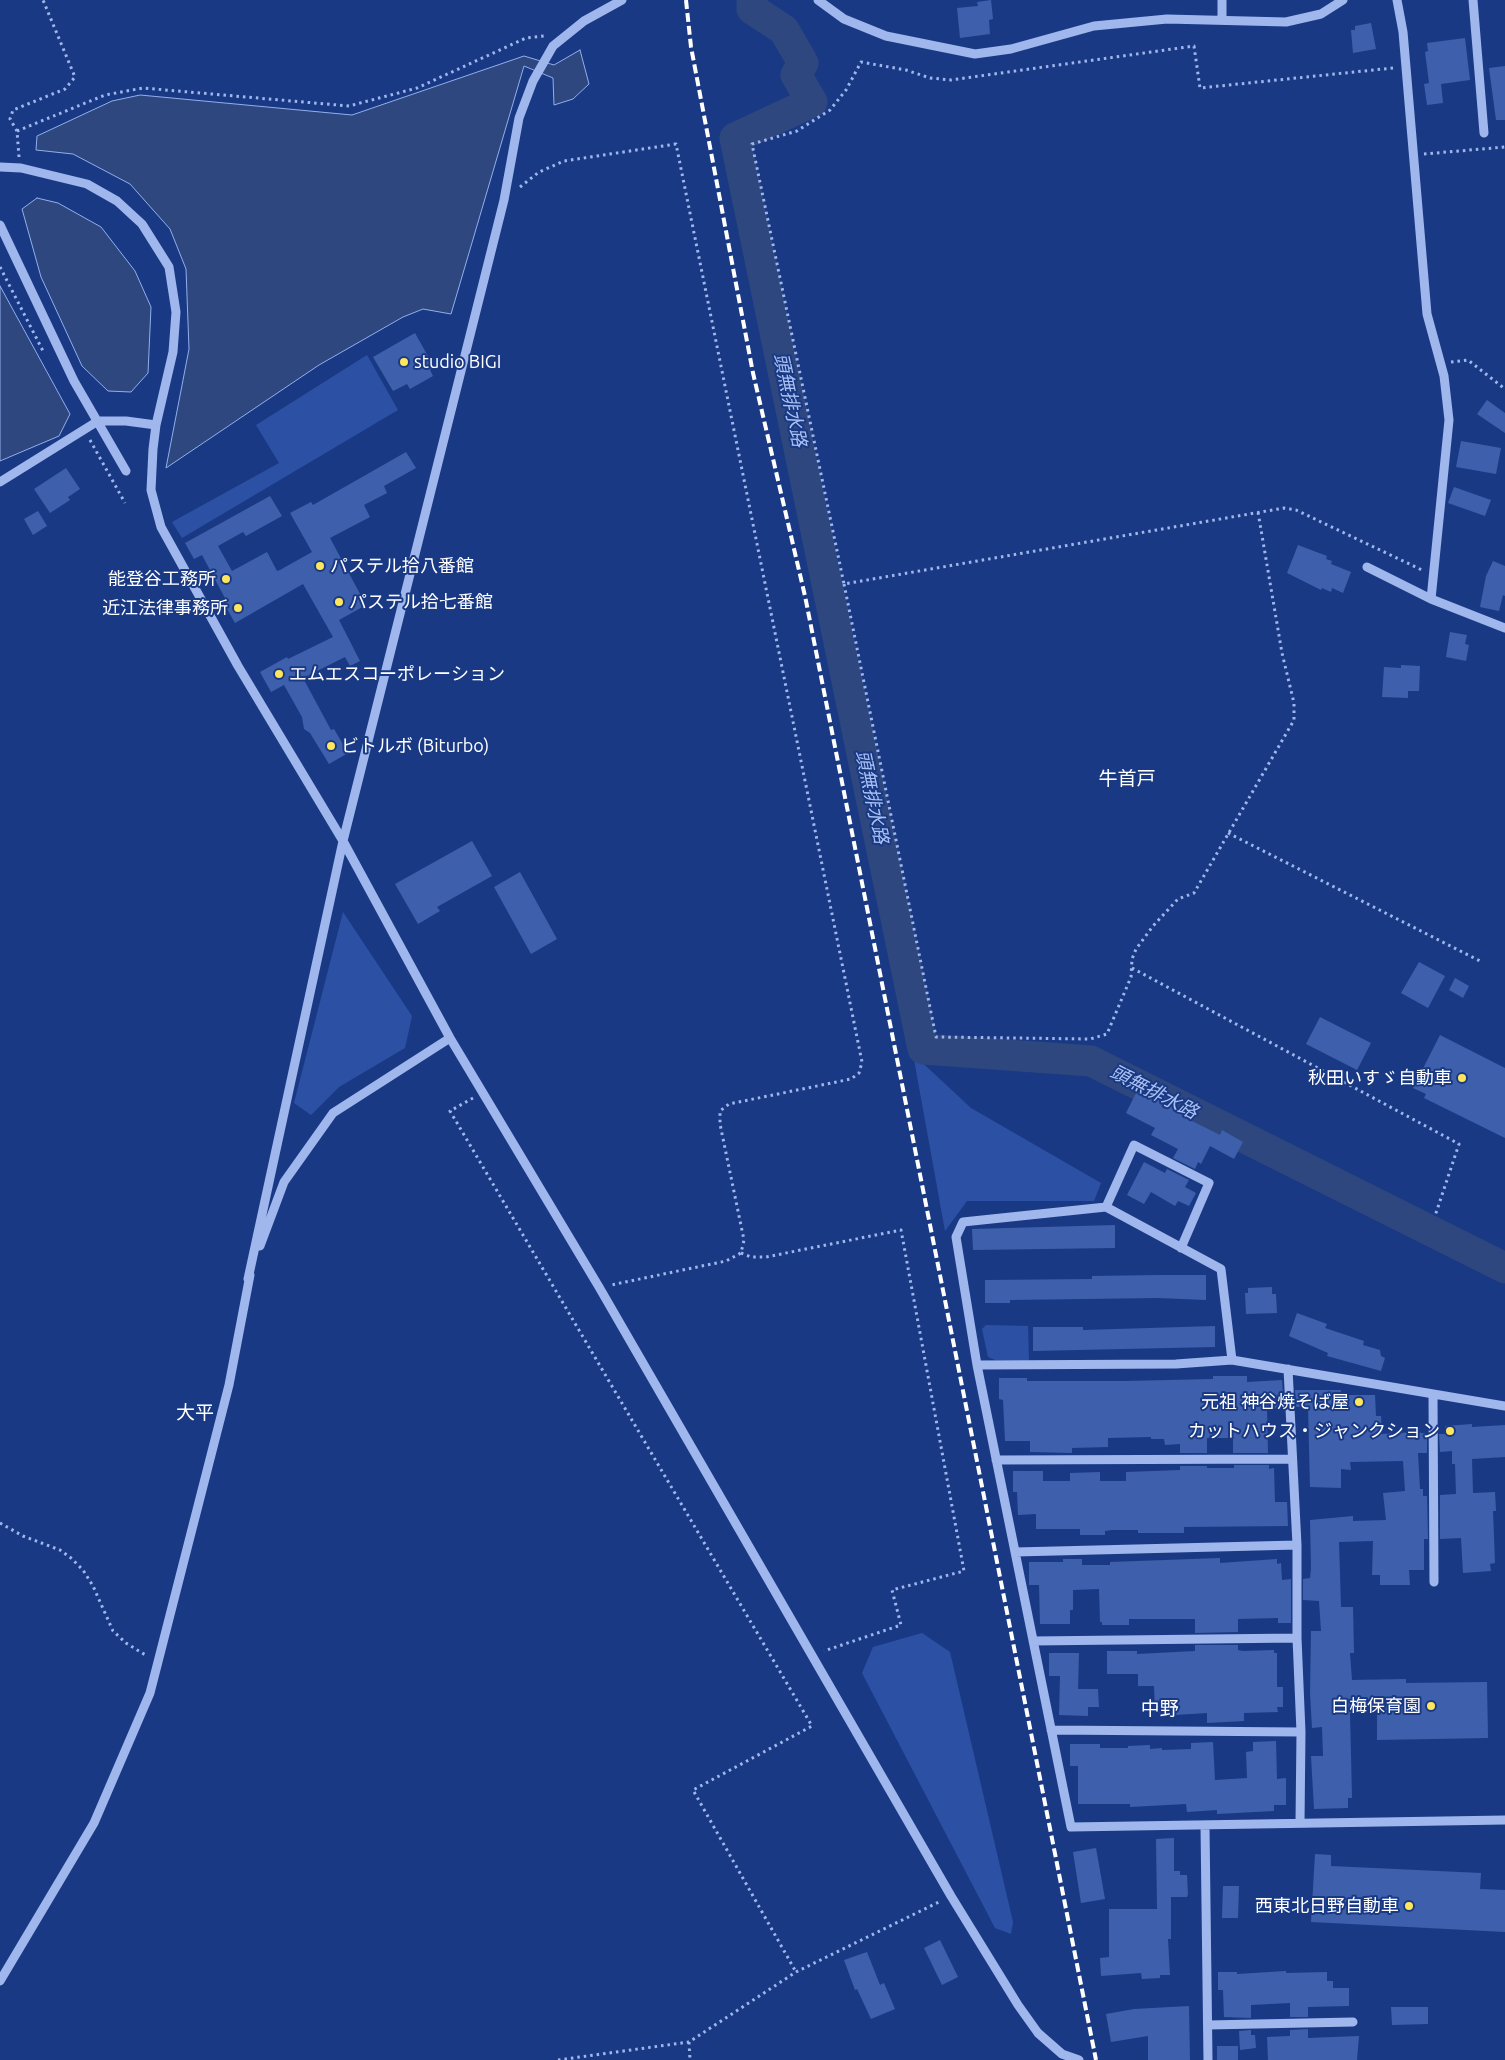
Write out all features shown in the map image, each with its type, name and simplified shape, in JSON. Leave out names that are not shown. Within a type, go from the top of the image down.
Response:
[{"type":"street","points":[[0,1982],[94,1823],[150,1693],[228,1385],[248,1279],[343,841],[504,200],[519,118],[546,56],[562,39],[584,22],[622,0]]},
{"type":"street","points":[[818,0],[844,19],[886,36],[974,54],[1011,49],[1094,26],[1167,19],[1286,22],[1321,14],[1343,0]]},
{"type":"street","points":[[1222,0],[1222,20]]},
{"type":"street","points":[[1397,0],[1403,32],[1427,314],[1441,364],[1449,420],[1431,599]]},
{"type":"street","points":[[1473,0],[1484,133]]},
{"type":"street","points":[[0,167],[21,168],[87,184],[117,201],[142,224],[169,267],[176,312],[173,352],[156,425],[151,490],[160,527],[238,666],[343,841],[450,1038],[600,1287],[951,1896],[1018,2005],[1038,2033],[1062,2054],[1079,2060]]},
{"type":"street","points":[[0,225],[74,381],[126,471]]},
{"type":"street","points":[[0,482],[98,421],[126,421],[156,425]]},
{"type":"street","points":[[1367,567],[1431,599],[1505,628]]},
{"type":"street","points":[[248,1279],[284,1182],[333,1113],[450,1038]]},
{"type":"street","points":[[1106,1207],[1134,1145],[1209,1184],[1181,1248]]},
{"type":"street","points":[[1232,1360],[1221,1269],[1106,1207],[963,1222],[956,1237],[977,1365],[1071,1827],[1505,1820]]},
{"type":"street","points":[[977,1365],[1176,1364],[1232,1360],[1505,1406]]},
{"type":"street","points":[[1288,1369],[1297,1545],[1296,1638],[1301,1732],[1300,1823]]},
{"type":"street","points":[[1433,1394],[1434,1582]]},
{"type":"street","points":[[996,1460],[1292,1459]]},
{"type":"street","points":[[1015,1552],[1297,1545]]},
{"type":"street","points":[[1033,1641],[1296,1638]]},
{"type":"street","points":[[1051,1730],[1301,1732]]},
{"type":"street","points":[[1205,1826],[1208,2060]]},
{"type":"street","points":[[1208,2025],[1353,2022]]},
{"type":"path","points":[[21,168],[17,131],[10,119],[13,110],[66,89],[75,78],[43,0]]},
{"type":"path","points":[[17,131],[105,95],[143,88],[349,106],[417,88],[526,38],[544,36],[562,39]]},
{"type":"path","points":[[1258,512],[1282,654],[1294,703],[1294,720],[1194,893],[1178,899],[1153,926],[1136,950],[1131,977],[1107,1034],[1090,1039],[936,1037],[752,144],[797,131],[830,110],[846,90],[861,62],[906,70],[930,78],[951,80],[1194,46],[1200,88],[1406,67]]},
{"type":"path","points":[[504,200],[539,172],[564,161],[676,144],[862,1062],[859,1073],[851,1079],[729,1104],[720,1110],[720,1124],[744,1240],[741,1253],[726,1261],[600,1287]]},
{"type":"path","points":[[1414,155],[1505,147]]},
{"type":"path","points":[[1441,364],[1468,360],[1505,389]]},
{"type":"path","points":[[844,584],[1284,508],[1296,510],[1434,576]]},
{"type":"path","points":[[1228,834],[1480,961]]},
{"type":"path","points":[[1132,968],[1459,1144],[1435,1216]]},
{"type":"path","points":[[484,1092],[450,1111],[812,1726],[693,1790],[796,1972]]},
{"type":"path","points":[[741,1253],[751,1257],[766,1257],[901,1230],[964,1571],[892,1590],[901,1625],[812,1655]]},
{"type":"path","points":[[0,1522],[23,1536],[60,1550],[71,1558],[83,1570],[93,1586],[113,1631],[126,1643],[158,1663]]},
{"type":"path","points":[[558,2060],[689,2042],[796,1972],[951,1896]]},
{"type":"path","points":[[689,2042],[690,2060]]},
{"type":"shaded area","points":[[580,50],[589,84],[573,99],[554,105],[553,78],[524,66],[451,314],[423,309],[403,317],[319,365],[166,468],[189,349],[186,269],[170,229],[130,184],[73,154],[36,150],[37,136],[112,101],[140,95],[352,115],[524,56],[554,65]]},
{"type":"shaded area","points":[[37,198],[58,203],[101,227],[135,271],[151,307],[148,373],[131,392],[108,391],[82,366],[41,277],[22,209]]},
{"type":"shaded area","points":[[0,286],[70,414],[59,436],[0,461]]},
{"type":"shaded area","points":[[367,355],[398,410],[182,538],[172,522],[279,463],[256,425]]},
{"type":"shaded area","points":[[343,912],[412,1016],[405,1048],[339,1087],[311,1115],[294,1103]]},
{"type":"shaded area","points":[[913,1054],[971,1108],[1101,1183],[1094,1201],[967,1201],[945,1231]]},
{"type":"shaded area","points":[[986,1325],[1028,1326],[1029,1361],[995,1360],[988,1357],[982,1329]]},
{"type":"shaded area","points":[[922,1633],[950,1652],[1013,1922],[1011,1934],[995,1928],[862,1673],[873,1647]]},
{"type":"building","points":[[991,0],[993,19],[989,20],[990,34],[960,38],[957,8],[978,6],[977,2]]},
{"type":"building","points":[[1371,23],[1376,49],[1353,53],[1351,30],[1355,30],[1355,26]]},
{"type":"building","points":[[1465,38],[1470,80],[1441,84],[1443,103],[1427,105],[1424,84],[1429,83],[1425,52],[1428,51],[1427,43]]},
{"type":"building","points":[[1505,66],[1505,120],[1496,120],[1489,68]]},
{"type":"building","name":"studio BIGI","points":[[415,333],[434,367],[430,370],[433,376],[410,389],[407,384],[393,391],[373,357]]},
{"type":"building","points":[[1487,400],[1505,413],[1505,433],[1477,414]]},
{"type":"building","points":[[1461,441],[1501,448],[1496,474],[1456,467]]},
{"type":"building","points":[[406,452],[416,468],[384,486],[387,493],[364,505],[370,517],[330,538],[366,605],[339,620],[360,661],[350,666],[345,657],[303,678],[331,730],[334,729],[348,753],[329,764],[310,733],[304,729],[302,717],[284,685],[271,692],[260,672],[287,657],[288,659],[333,637],[303,584],[235,623],[223,602],[226,600],[202,555],[194,559],[185,543],[270,496],[282,516],[246,536],[243,532],[218,546],[232,571],[267,552],[277,571],[280,570],[312,552],[290,513],[311,502],[313,505]]},
{"type":"building","points":[[66,468],[80,489],[68,497],[70,500],[50,513],[34,489]]},
{"type":"building","points":[[1454,487],[1491,500],[1485,516],[1448,503]]},
{"type":"building","points":[[38,511],[47,526],[33,535],[24,519]]},
{"type":"building","points":[[1298,545],[1327,556],[1326,559],[1332,561],[1331,564],[1351,572],[1343,593],[1332,588],[1331,592],[1322,588],[1321,590],[1287,573]]},
{"type":"building","points":[[1493,561],[1505,566],[1505,596],[1503,595],[1499,611],[1480,607],[1486,576]]},
{"type":"building","points":[[1450,632],[1467,635],[1465,644],[1469,645],[1466,661],[1446,657]]},
{"type":"building","points":[[1401,665],[1420,666],[1419,691],[1408,691],[1408,698],[1382,697],[1384,667],[1401,668]]},
{"type":"building","points":[[472,841],[492,876],[437,907],[440,911],[418,924],[395,884]]},
{"type":"building","points":[[520,872],[557,939],[531,954],[494,887]]},
{"type":"building","points":[[1419,962],[1445,976],[1428,1008],[1401,993]]},
{"type":"building","points":[[1455,978],[1469,986],[1463,998],[1449,990]]},
{"type":"building","points":[[1320,1017],[1371,1043],[1357,1070],[1306,1044]]},
{"type":"building","name":"秋田いすゞ自動車","points":[[1440,1035],[1505,1068],[1505,1138],[1424,1098],[1426,1094],[1413,1088]]},
{"type":"building","points":[[1138,1089],[1190,1113],[1188,1119],[1220,1135],[1222,1130],[1243,1142],[1234,1159],[1210,1146],[1201,1164],[1198,1162],[1195,1169],[1173,1158],[1178,1149],[1151,1135],[1155,1128],[1126,1113]]},
{"type":"building","points":[[1144,1162],[1165,1173],[1167,1169],[1189,1180],[1185,1187],[1196,1193],[1189,1206],[1178,1201],[1175,1206],[1151,1192],[1144,1204],[1127,1195]]},
{"type":"building","points":[[1115,1225],[1115,1248],[973,1250],[972,1229]]},
{"type":"building","points":[[1206,1275],[1206,1300],[1158,1298],[1010,1300],[1010,1303],[985,1303],[985,1280],[1092,1279],[1092,1276]]},
{"type":"building","points":[[1272,1287],[1272,1294],[1276,1294],[1277,1313],[1246,1314],[1245,1293],[1248,1293],[1248,1288]]},
{"type":"building","points":[[1297,1313],[1327,1324],[1325,1328],[1364,1341],[1363,1345],[1380,1350],[1381,1356],[1385,1358],[1381,1371],[1327,1356],[1328,1353],[1289,1336]]},
{"type":"building","points":[[1215,1326],[1215,1347],[1033,1351],[1033,1327],[1083,1327],[1083,1330]]},
{"type":"building","points":[[1213,1376],[1247,1376],[1247,1382],[1282,1380],[1284,1408],[1267,1409],[1268,1453],[1233,1453],[1233,1438],[1207,1438],[1207,1453],[1180,1453],[1180,1444],[1165,1445],[1164,1439],[1151,1439],[1151,1437],[1108,1438],[1108,1447],[1072,1448],[1072,1453],[1030,1452],[1030,1441],[1005,1441],[1003,1400],[999,1399],[999,1378],[1027,1378],[1027,1381],[1125,1381],[1213,1379]]},
{"type":"building","points":[[1295,1390],[1341,1390],[1341,1395],[1375,1395],[1376,1416],[1381,1416],[1382,1434],[1417,1432],[1427,1434],[1427,1453],[1418,1453],[1420,1489],[1423,1489],[1423,1496],[1427,1496],[1428,1539],[1424,1539],[1424,1570],[1409,1570],[1410,1585],[1380,1585],[1380,1575],[1372,1575],[1373,1541],[1339,1542],[1341,1607],[1353,1607],[1354,1653],[1350,1653],[1352,1680],[1406,1679],[1406,1683],[1487,1682],[1488,1738],[1377,1740],[1377,1712],[1350,1713],[1352,1798],[1348,1798],[1348,1808],[1314,1809],[1311,1756],[1323,1756],[1322,1727],[1312,1728],[1310,1693],[1311,1631],[1321,1631],[1319,1601],[1303,1600],[1303,1579],[1310,1578],[1311,1568],[1310,1520],[1353,1516],[1353,1521],[1386,1520],[1383,1493],[1405,1491],[1403,1461],[1350,1462],[1351,1470],[1341,1469],[1341,1488],[1310,1487],[1308,1407],[1296,1407]]},
{"type":"building","points":[[1472,1424],[1472,1427],[1505,1425],[1505,1457],[1472,1459],[1473,1493],[1495,1492],[1496,1511],[1493,1511],[1495,1563],[1490,1564],[1491,1571],[1463,1573],[1461,1538],[1440,1539],[1440,1495],[1456,1494],[1455,1464],[1452,1464],[1452,1451],[1440,1452],[1439,1434],[1445,1434],[1445,1426]]},
{"type":"building","points":[[1234,1465],[1269,1465],[1269,1469],[1274,1468],[1275,1502],[1287,1502],[1288,1526],[1184,1527],[1184,1533],[1138,1533],[1138,1530],[1112,1530],[1105,1531],[1105,1535],[1080,1535],[1080,1529],[1036,1529],[1036,1514],[1018,1515],[1017,1492],[1013,1492],[1013,1471],[1043,1471],[1043,1481],[1070,1481],[1070,1473],[1100,1472],[1100,1481],[1126,1481],[1126,1472],[1180,1470],[1180,1466],[1234,1468]]},
{"type":"building","points":[[1220,1558],[1220,1563],[1277,1559],[1277,1564],[1281,1563],[1282,1580],[1291,1579],[1291,1623],[1278,1623],[1278,1618],[1238,1619],[1238,1632],[1195,1633],[1195,1619],[1129,1619],[1129,1625],[1102,1625],[1102,1622],[1100,1622],[1099,1589],[1073,1590],[1073,1610],[1070,1610],[1070,1624],[1040,1624],[1039,1585],[1029,1585],[1029,1562],[1063,1562],[1063,1559],[1082,1559],[1082,1565],[1110,1565],[1110,1562]]},
{"type":"building","points":[[1195,1645],[1238,1645],[1238,1650],[1243,1651],[1274,1650],[1274,1653],[1277,1653],[1277,1687],[1283,1687],[1283,1707],[1277,1707],[1278,1712],[1244,1713],[1244,1721],[1207,1723],[1207,1713],[1159,1716],[1159,1712],[1155,1712],[1154,1686],[1138,1686],[1138,1674],[1107,1674],[1107,1651],[1137,1651],[1137,1654],[1195,1651]]},
{"type":"building","points":[[1049,1653],[1079,1653],[1078,1689],[1098,1689],[1099,1707],[1088,1707],[1088,1716],[1059,1715],[1060,1676],[1049,1676]]},
{"type":"building","points":[[1276,1741],[1277,1779],[1286,1778],[1286,1805],[1274,1805],[1274,1811],[1217,1814],[1217,1810],[1187,1812],[1186,1804],[1130,1807],[1130,1804],[1078,1804],[1078,1766],[1070,1766],[1070,1744],[1100,1744],[1100,1748],[1128,1748],[1128,1746],[1150,1745],[1150,1749],[1162,1748],[1162,1750],[1191,1749],[1191,1743],[1213,1742],[1215,1780],[1247,1778],[1246,1752],[1253,1751],[1253,1742]]},
{"type":"building","points":[[1174,1838],[1174,1871],[1180,1871],[1180,1875],[1187,1875],[1188,1894],[1187,1897],[1171,1897],[1171,1939],[1168,1939],[1170,1975],[1160,1975],[1160,1978],[1142,1979],[1141,1973],[1101,1976],[1100,1958],[1109,1957],[1109,1909],[1157,1909],[1156,1839]]},
{"type":"building","points":[[1096,1848],[1105,1899],[1081,1903],[1073,1852]]},
{"type":"building","name":"西東北日野自動車","points":[[1315,1854],[1331,1855],[1331,1866],[1481,1873],[1480,1889],[1505,1890],[1505,1932],[1311,1922]]},
{"type":"building","points":[[1223,1886],[1239,1886],[1238,1918],[1222,1918]]},
{"type":"building","points":[[940,1940],[958,1977],[942,1985],[924,1948]]},
{"type":"building","points":[[867,1952],[880,1985],[884,1983],[895,2009],[871,2019],[857,1989],[855,1990],[844,1960]]},
{"type":"building","points":[[1286,1971],[1286,1973],[1327,1972],[1327,1981],[1333,1981],[1333,1988],[1349,1988],[1349,2006],[1308,2007],[1308,2017],[1290,2017],[1290,2003],[1251,2005],[1251,2018],[1224,2017],[1223,1990],[1218,1990],[1218,1972],[1237,1972],[1237,1974]]},
{"type":"building","points":[[1189,2006],[1190,2060],[1148,2060],[1148,2036],[1111,2042],[1106,2014],[1134,2009]]},
{"type":"building","points":[[1391,2007],[1428,2007],[1428,2024],[1392,2025]]},
{"type":"building","points":[[1308,2029],[1308,2038],[1359,2036],[1357,2060],[1268,2060],[1267,2037],[1290,2036],[1290,2030]]},
{"type":"building","points":[[1251,2030],[1251,2035],[1255,2035],[1256,2048],[1240,2050],[1239,2031]]},
{"type":"building","points":[[1217,2046],[1238,2046],[1238,2060],[1217,2060]]},
{"type":"waterway","name":"頭無排水路","points":[[752,0],[752,9],[784,30],[803,63],[796,75],[812,102],[735,138],[923,1049],[1091,1061],[1505,1268]]},
{"type":"railway","points":[[686,0],[691,47],[753,373],[805,596],[1096,2060]]},
{"type":"place","name":"studio BIGI","points":[[404,362]]},
{"type":"place","name":"パステル拾八番館","points":[[320,566]]},
{"type":"place","name":"能登谷工務所","points":[[226,579]]},
{"type":"place","name":"パステル拾七番館","points":[[339,602]]},
{"type":"place","name":"近江法律事務所","points":[[238,608]]},
{"type":"place","name":"エムエスコーポレーション","points":[[279,674]]},
{"type":"place","name":"ビトルボ (Biturbo)","points":[[331,746]]},
{"type":"place","name":"秋田いすゞ自動車","points":[[1462,1078]]},
{"type":"place","name":"元祖 神谷焼そば屋","points":[[1359,1402]]},
{"type":"place","name":"カットハウス・ジャンクション","points":[[1450,1431]]},
{"type":"place","name":"白梅保育園","points":[[1431,1706]]},
{"type":"place","name":"西東北日野自動車","points":[[1409,1906]]},
{"type":"district","name":"牛首戸","points":[[1127,779]]},
{"type":"district","name":"大平","points":[[195,1413]]},
{"type":"district","name":"中野","points":[[1160,1709]]}]
